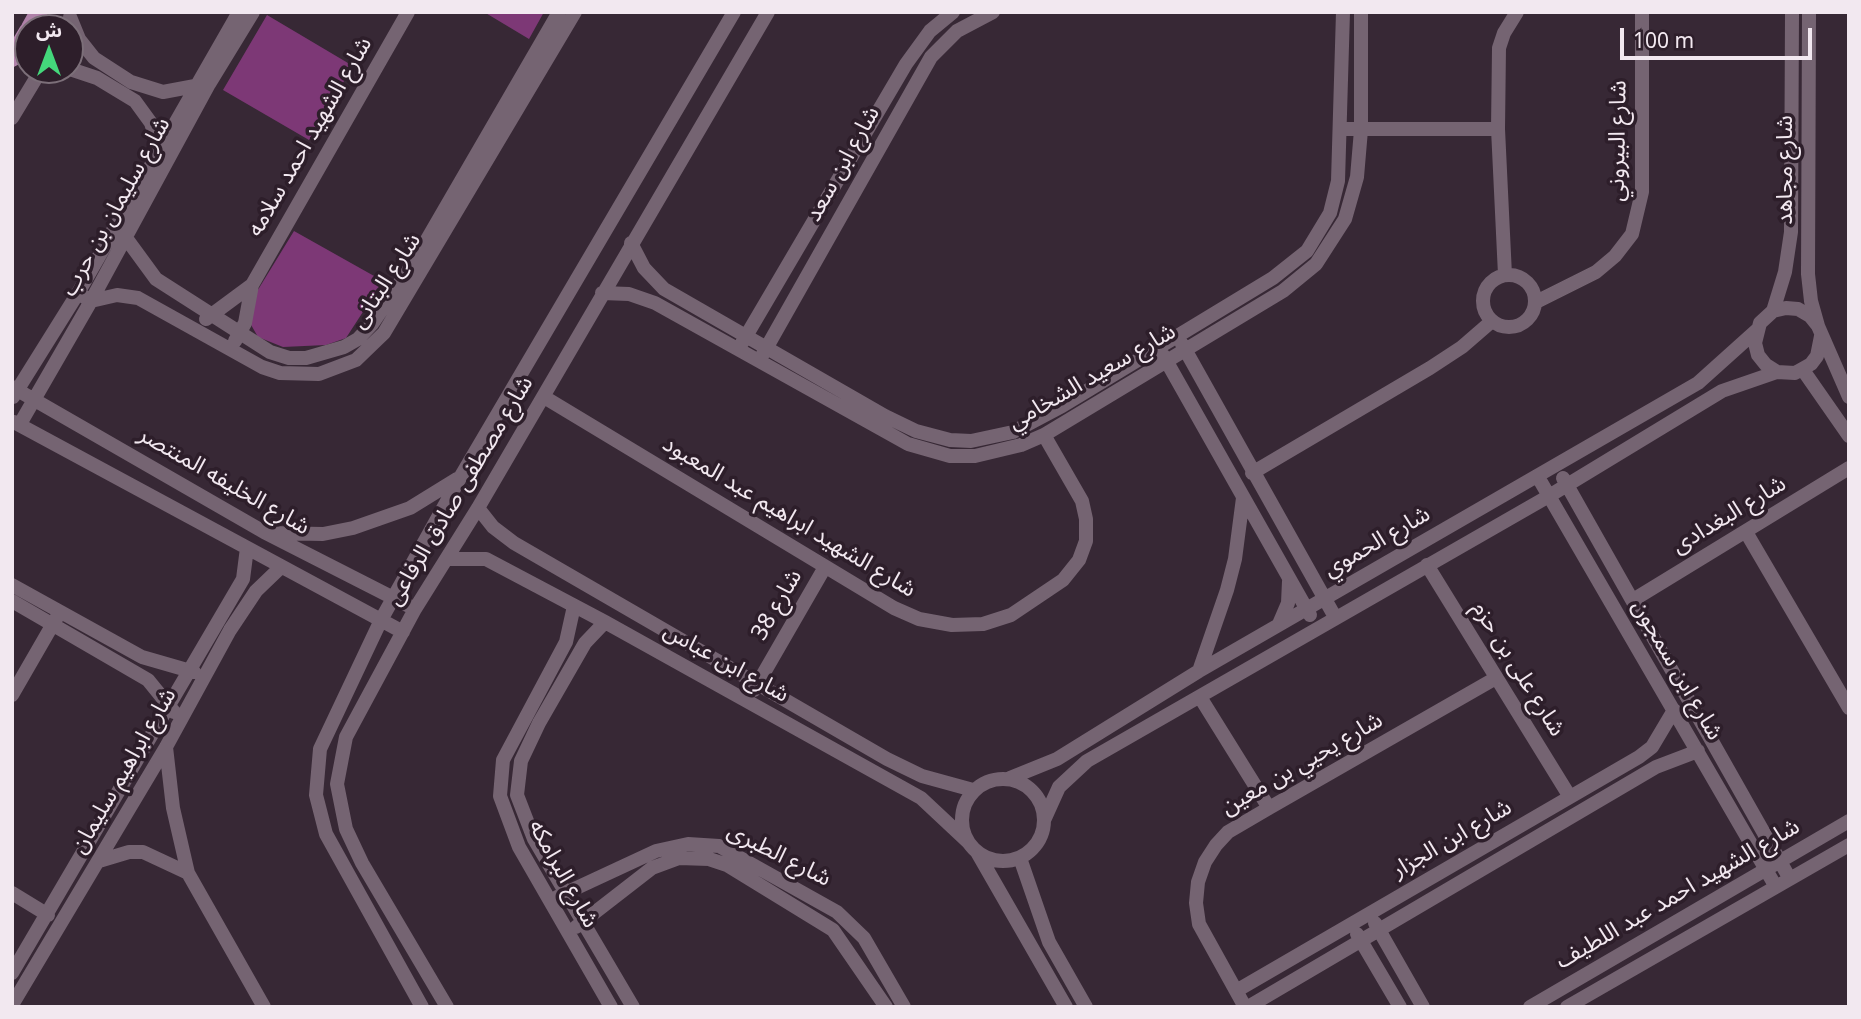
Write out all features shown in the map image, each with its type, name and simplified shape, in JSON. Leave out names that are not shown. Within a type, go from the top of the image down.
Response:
[{"type":"street","name":"شارع سليمان بن حرب","points":[[14,392],[78,293],[239,12]]},
{"type":"street","name":"شارع سليمان بن حرب","points":[[16,423],[91,301],[209,84],[252,12]]},
{"type":"street","name":"شارع الشهيد احمد سلامه","points":[[230,348],[245,323],[252,285],[408,12]]},
{"type":"street","name":"شارع البتانى","points":[[91,301],[117,295],[138,298],[262,367],[281,373],[319,373],[356,360],[384,333],[559,12]]},
{"type":"street","name":"شارع البتانى","points":[[126,238],[156,279],[270,352],[289,358],[326,354],[344,347],[358,339],[372,324],[419,266],[575,12]]},
{"type":"street","points":[[719,12],[726,26]]},
{"type":"street","name":"شارع مصطفى صادق الرفاعى","points":[[422,1007],[335,854],[316,794],[320,748],[381,620],[461,476],[734,12]]},
{"type":"street","name":"شارع مصطفى صادق الرفاعى","points":[[447,1007],[362,863],[346,829],[337,785],[346,737],[415,609],[544,397],[631,243],[768,12]]},
{"type":"street","name":"شارع ابن سعد","points":[[739,350],[906,64],[930,31],[953,12]]},
{"type":"street","name":"شارع ابن سعد","points":[[759,362],[931,57],[957,31],[993,12]]},
{"type":"street","name":"شارع سعيد الشخامي","points":[[631,243],[644,268],[664,289],[916,431],[950,440],[993,438],[1026,426],[1158,348],[1273,278],[1307,251],[1322,230],[1335,196],[1343,12]]},
{"type":"street","name":"شارع سعيد الشخامي","points":[[602,293],[629,295],[655,303],[881,431],[929,452],[975,456],[997,453],[1044,435],[1283,292],[1316,264],[1336,237],[1352,202],[1361,130],[1361,12]]},
{"type":"street","points":[[1505,275],[1498,129],[1499,48],[1504,33],[1517,12]]},
{"type":"street","name":"شارع البيروني","points":[[1536,302],[1596,272],[1615,256],[1632,234],[1642,192],[1642,12]]},
{"type":"street","points":[[1791,18],[1809,18]]},
{"type":"street","name":"شارع مجاهد","points":[[1773,311],[1785,272],[1791,232],[1791,18]]},
{"type":"street","name":"شارع مجاهد","points":[[1809,18],[1808,274],[1819,331],[1849,397]]},
{"type":"street","points":[[84,45],[94,58],[131,82],[163,92],[195,86]]},
{"type":"street","points":[[84,74],[97,78],[135,101],[151,123],[159,149]]},
{"type":"street","points":[[12,118],[33,84]]},
{"type":"street","points":[[1340,129],[1498,129]]},
{"type":"street","points":[[113,230],[126,238]]},
{"type":"street","points":[[1505,275],[1518,277],[1529,284],[1536,302],[1532,314],[1517,326],[1504,327],[1492,321],[1485,310],[1485,291],[1493,281],[1505,275]]},
{"type":"street","name":"شارع الشهيد احمد سلامه","points":[[198,329],[209,315],[252,285]]},
{"type":"street","points":[[78,293],[91,301]]},
{"type":"street","points":[[1798,309],[1810,316],[1819,331],[1817,356],[1803,370],[1795,373],[1777,372],[1758,355],[1755,343],[1757,330],[1773,311],[1798,309]]},
{"type":"street","points":[[1252,473],[1430,368],[1462,347],[1492,321]]},
{"type":"street","name":"شارع الحموي","points":[[1010,778],[1057,759],[1306,608],[1698,383],[1757,330]]},
{"type":"street","points":[[1178,336],[1252,473],[1335,617]]},
{"type":"street","points":[[1158,348],[1316,628]]},
{"type":"street","points":[[1803,370],[1849,436]]},
{"type":"street","name":"شارع الحموي","points":[[1045,818],[1059,787],[1087,761],[1549,496],[1722,391],[1777,372]]},
{"type":"street","name":"شارع الخليفه المنتصر","points":[[14,392],[33,399],[264,532],[415,609]]},
{"type":"street","name":"شارع الشهيد ابراهيم عبد المعبود","points":[[544,397],[894,608],[919,619],[962,625],[983,624],[1011,615],[1063,580],[1079,560],[1086,541],[1086,519],[1082,501],[1044,435]]},
{"type":"street","name":"شارع الخليفه المنتصر","points":[[16,423],[402,632]]},
{"type":"street","name":"شارع ابن سمجون","points":[[1557,466],[1790,879]]},
{"type":"street","name":"شارع البغدادى","points":[[1633,600],[1849,468]]},
{"type":"street","points":[[264,532],[323,534],[353,528],[410,508],[461,476]]},
{"type":"street","name":"شارع ابن سمجون","points":[[1538,477],[1776,887]]},
{"type":"street","points":[[1199,671],[1233,569],[1243,498]]},
{"type":"street","name":"شارع ابن عباس","points":[[478,508],[493,527],[514,543],[758,684],[922,776],[973,790]]},
{"type":"street","points":[[1746,532],[1849,708]]},
{"type":"street","name":"شارع ابراهيم سليمان","points":[[12,973],[243,579],[247,548]]},
{"type":"street","name":"شارع ابن عباس","points":[[447,559],[486,559],[605,622],[920,798],[973,847],[1066,1007]]},
{"type":"street","name":"شارع على بن حزم","points":[[1427,565],[1570,797]]},
{"type":"street","name":"شارع ابراهيم سليمان","points":[[12,1005],[256,591],[281,567]]},
{"type":"street","name":"شارع 38","points":[[748,701],[825,567]]},
{"type":"street","points":[[1279,624],[1288,603],[1289,580]]},
{"type":"street","points":[[12,585],[117,661],[148,680],[181,719]]},
{"type":"street","points":[[12,601],[57,616],[151,661],[206,676]]},
{"type":"street","name":"شارع البرامكه","points":[[574,606],[566,642],[510,744],[500,779],[500,796],[511,828],[611,1007]]},
{"type":"street","points":[[12,695],[57,616]]},
{"type":"street","name":"شارع البرامكه","points":[[605,622],[579,653],[534,732],[520,770],[517,795],[522,812],[565,893],[633,1007]]},
{"type":"street","points":[[117,661],[125,647]]},
{"type":"street","name":"شارع يحيي بن معين","points":[[1246,1007],[1199,924],[1196,903],[1198,882],[1205,862],[1216,845],[1228,832],[1496,678]]},
{"type":"street","points":[[1200,697],[1269,808]]},
{"type":"street","name":"شارع ابن الجزار","points":[[1236,991],[1652,747],[1674,710]]},
{"type":"street","points":[[166,747],[173,808],[188,873],[264,1007]]},
{"type":"street","name":"شارع ابن الجزار","points":[[1246,1007],[1656,767],[1698,751]]},
{"type":"street","points":[[996,778],[1010,778],[1030,788],[1038,796],[1045,818],[1039,841],[1020,858],[998,861],[973,847],[961,815],[973,790],[996,778]]},
{"type":"street","name":"شارع الشهيد احمد عبد اللطيف","points":[[1530,1007],[1849,821]]},
{"type":"street","name":"شارع الطبرى","points":[[551,901],[656,851],[688,844],[719,846],[837,912],[864,939],[905,1007]]},
{"type":"street","name":"شارع الشهيد احمد عبد اللطيف","points":[[1567,1007],[1582,1003],[1849,845]]},
{"type":"street","points":[[99,860],[129,852],[143,852],[188,873]]},
{"type":"street","name":"شارع الطبرى","points":[[570,932],[652,868],[679,858],[709,859],[727,865],[833,930],[886,1007]]},
{"type":"street","points":[[1020,858],[1049,942],[1086,1007]]},
{"type":"street","points":[[12,893],[48,915]]},
{"type":"street","points":[[1369,913],[1423,1007]]},
{"type":"street","points":[[1351,924],[1400,1007]]},
{"type":"street","points":[[869,980],[885,972]]},
{"type":"shaded area","points":[[484,12],[544,12],[529,39]]},
{"type":"shaded area","points":[[267,15],[353,66],[309,140],[223,90]]},
{"type":"shaded area","points":[[294,231],[383,281],[346,338],[326,345],[283,347],[258,337],[250,323],[256,293]]}]
